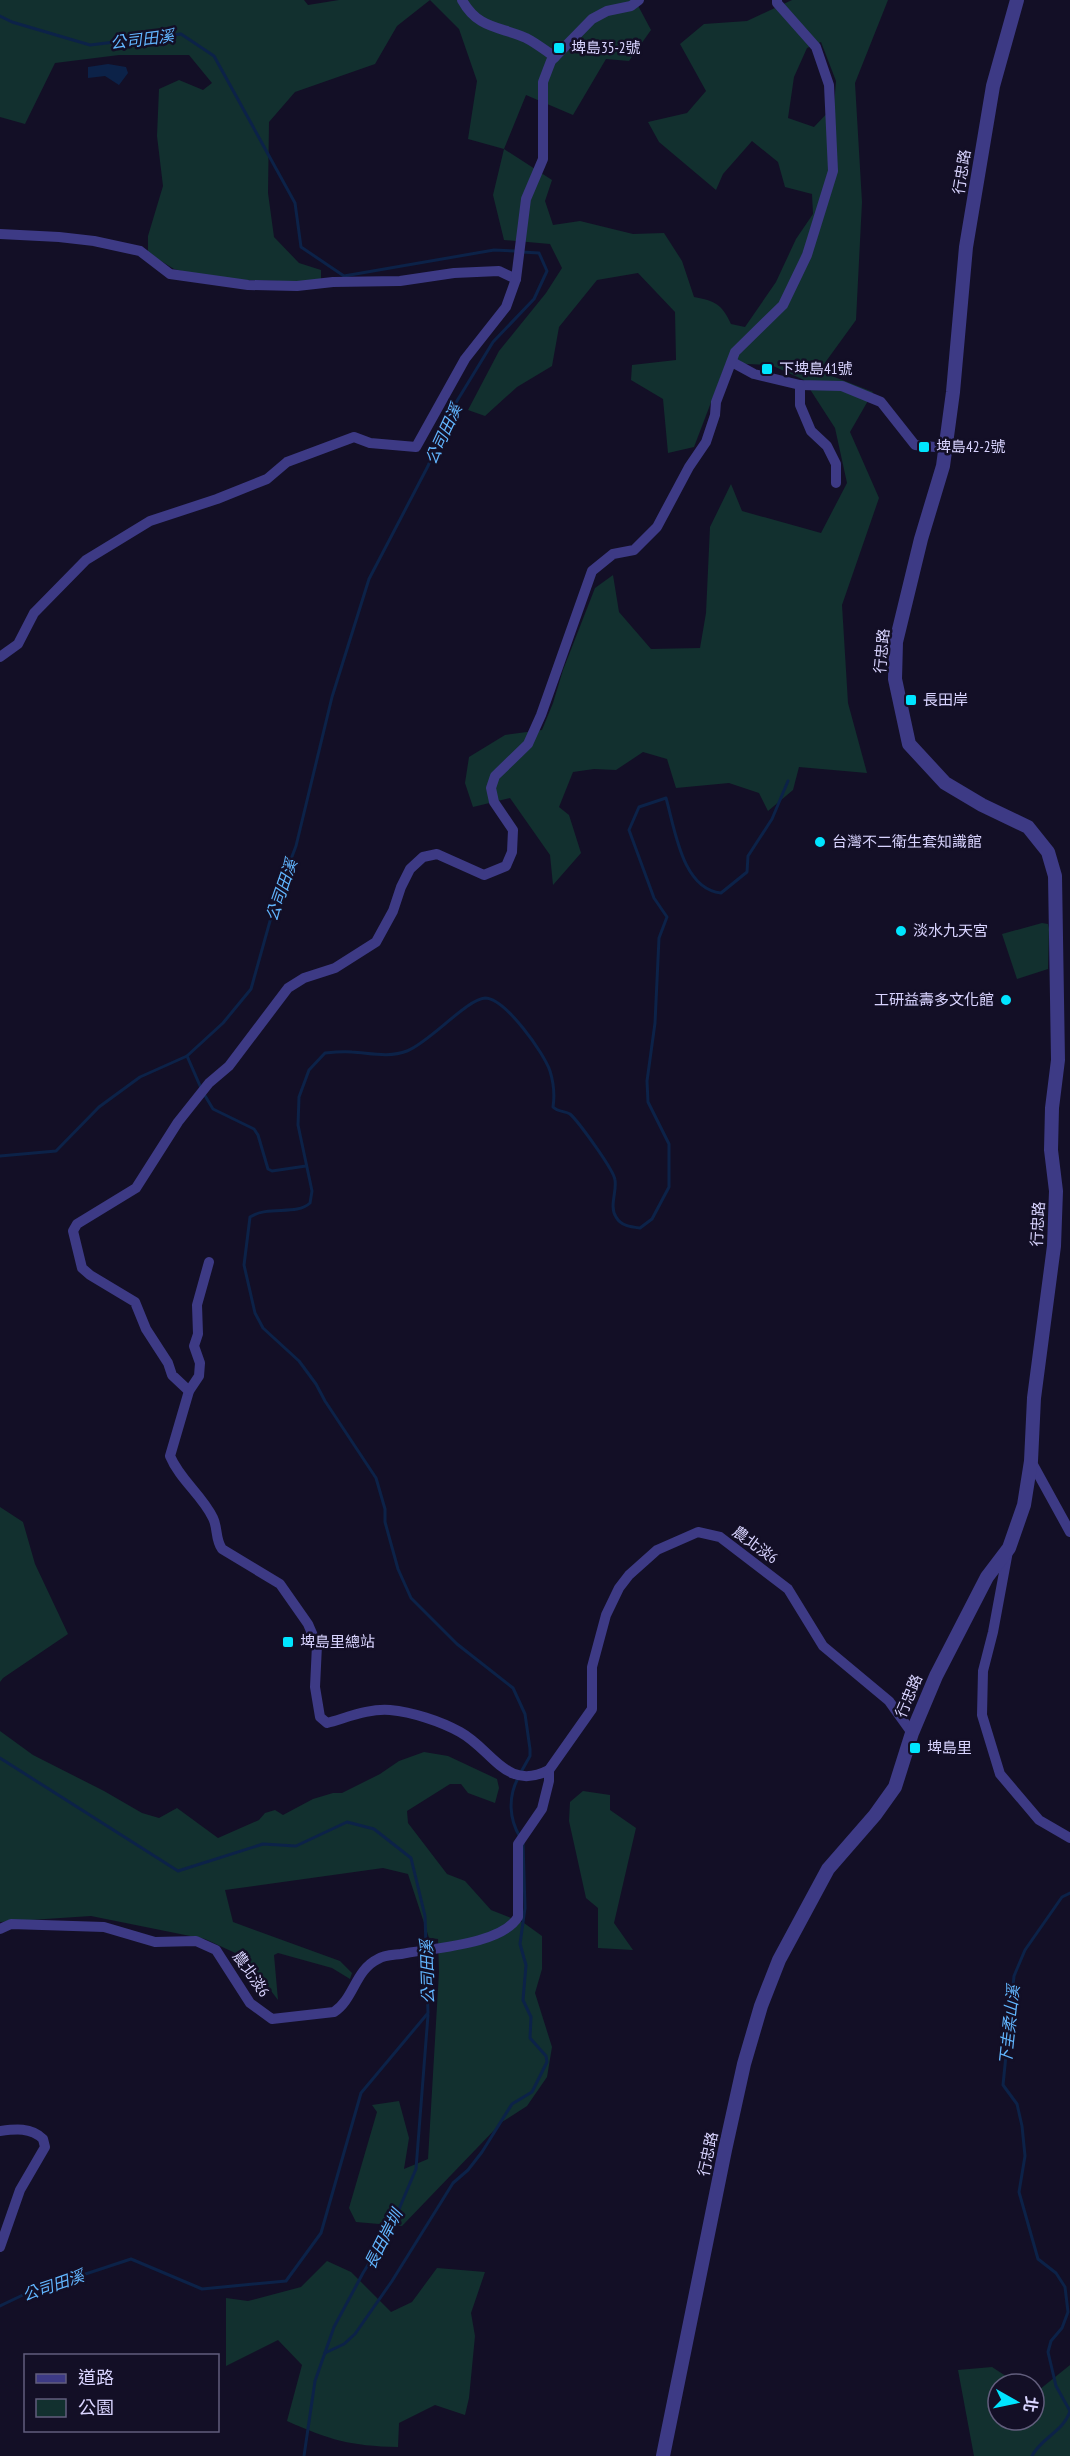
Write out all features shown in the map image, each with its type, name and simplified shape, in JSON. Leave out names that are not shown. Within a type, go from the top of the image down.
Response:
[{"type":"street","points":[[462,0],[470,14],[492,28],[526,38],[555,57]]},
{"type":"street","points":[[0,657],[18,644],[34,614],[86,560],[150,521],[217,499],[267,479],[287,462],[354,437],[370,443],[416,447],[465,359],[506,307],[516,279],[526,199],[543,159],[543,82],[555,57],[592,19],[607,11],[631,6],[639,0]]},
{"type":"street","points":[[189,1391],[172,1375],[168,1363],[146,1329],[135,1302],[82,1268],[73,1231],[77,1224],[136,1188],[178,1122],[209,1083],[229,1066],[288,988],[304,978],[335,968],[376,942],[393,911],[410,869],[423,857],[437,854],[484,874],[506,866],[512,852],[513,831],[494,802],[491,788],[495,776],[528,744],[541,716],[592,571],[613,554],[634,550],[657,527],[689,467],[706,442],[715,415],[716,402],[740,345],[753,336],[783,305],[807,255],[833,171],[829,85],[816,47],[777,3],[777,0]]},
{"type":"street","name":"行忠路","points":[[663,2456],[744,2064],[761,2006],[779,1960],[828,1869],[875,1815],[895,1787],[912,1733],[936,1676],[987,1577],[1009,1548],[1024,1505],[1031,1461],[1034,1398],[1054,1246],[1056,1191],[1051,1150],[1052,1108],[1058,1060],[1055,876],[1048,852],[1028,827],[982,805],[945,783],[909,744],[895,679],[896,642],[921,539],[943,466],[966,247],[993,86],[1017,0]]},
{"type":"street","points":[[0,234],[94,241],[140,251],[170,274],[248,285],[297,286],[333,282],[400,281],[454,273],[499,271],[516,279]]},
{"type":"street","points":[[732,362],[754,374],[800,385],[842,386],[881,402],[915,445],[945,448]]},
{"type":"street","points":[[800,385],[800,405],[811,431],[827,446],[836,464],[836,483]]},
{"type":"street","points":[[209,1262],[197,1305],[198,1335],[194,1346],[200,1363],[199,1376],[189,1391],[170,1456],[183,1480],[206,1505],[214,1520],[217,1542],[222,1549],[280,1584],[308,1624],[317,1645],[315,1687],[320,1717],[327,1723],[379,1710],[418,1716],[460,1732],[512,1775],[525,1778],[549,1770]]},
{"type":"street","points":[[1031,1461],[1070,1532]]},
{"type":"street","name":"農北淡6","points":[[0,1929],[11,1924],[105,1927],[155,1942],[196,1941],[216,1950],[250,2003],[272,2019],[334,2012],[342,2007],[362,1971],[378,1958],[474,1942],[513,1925],[518,1917],[518,1844],[542,1809],[549,1781],[549,1770],[592,1709],[592,1667],[606,1615],[619,1588],[629,1575],[657,1550],[698,1532],[720,1537],[788,1589],[823,1646],[889,1701],[912,1733]]},
{"type":"street","points":[[1009,1548],[983,1671],[982,1715],[1000,1774],[1039,1820],[1070,1838]]},
{"type":"street","points":[[0,2132],[22,2129],[32,2131],[43,2139],[45,2147],[20,2190],[0,2247]]},
{"type":"green space","points":[[0,0],[304,0],[308,5],[339,0],[430,0],[397,26],[375,64],[295,92],[269,122],[268,193],[274,237],[299,263],[321,270],[321,279],[313,282],[212,279],[174,269],[148,253],[148,236],[163,186],[157,136],[159,89],[179,80],[203,90],[212,83],[189,55],[119,55],[55,63],[25,124],[0,117]]},
{"type":"green space","points":[[430,0],[635,0],[651,30],[629,61],[606,59],[573,115],[526,95],[504,149],[468,139],[477,81],[459,29]]},
{"type":"green space","points":[[792,0],[888,0],[855,83],[862,202],[856,320],[819,371],[873,392],[850,432],[879,498],[842,605],[848,703],[867,773],[799,767],[793,790],[768,811],[759,793],[729,783],[676,788],[667,759],[643,752],[616,770],[594,769],[573,772],[559,807],[569,815],[581,853],[553,885],[550,855],[510,798],[473,807],[465,783],[469,757],[505,735],[542,730],[595,588],[613,575],[619,612],[651,649],[700,648],[706,613],[710,527],[731,484],[742,511],[821,533],[847,483],[835,428],[804,380],[771,365],[726,363],[694,447],[668,453],[663,399],[631,380],[632,365],[676,360],[675,312],[638,273],[597,280],[559,327],[552,366],[517,387],[485,416],[468,410],[499,351],[546,293],[562,268],[550,244],[504,240],[493,195],[504,149],[552,180],[545,201],[553,225],[580,221],[633,234],[664,233],[682,261],[694,297],[717,304],[731,324],[745,327],[776,282],[796,239],[813,214],[812,194],[785,187],[778,162],[752,141],[723,174],[716,190],[659,142],[648,122],[687,113],[706,91],[680,44],[704,24],[747,21]],"holes":[[[821,42],[836,81],[834,106],[814,127],[788,118],[794,77],[807,48]]]},
{"type":"green space","points":[[1042,923],[1048,924],[1049,929],[1048,969],[1017,979],[1002,934]]},
{"type":"green space","points":[[0,1507],[23,1522],[35,1564],[68,1634],[0,1682]]},
{"type":"green space","points":[[0,1731],[33,1755],[142,1813],[159,1818],[177,1808],[218,1838],[259,1820],[265,1813],[275,1810],[283,1815],[313,1799],[333,1793],[342,1793],[380,1774],[399,1761],[424,1752],[448,1756],[497,1779],[499,1788],[495,1803],[468,1793],[461,1784],[450,1784],[407,1811],[408,1823],[447,1874],[465,1881],[491,1910],[524,1923],[542,1936],[542,1969],[535,1993],[552,2047],[547,2077],[527,2106],[502,2122],[402,2226],[356,2222],[349,2208],[377,2112],[372,2105],[399,2101],[409,2138],[404,2169],[428,2159],[439,1972],[438,1939],[429,1938],[408,1874],[383,1868],[225,1890],[233,1922],[340,1961],[352,1973],[350,1979],[332,1968],[278,1953],[274,1955],[278,2000],[246,1958],[205,1939],[91,1916],[0,1922]]},
{"type":"green space","points":[[583,1791],[610,1795],[610,1810],[636,1828],[614,1923],[633,1950],[598,1948],[598,1908],[586,1898],[569,1821],[570,1802]]},
{"type":"green space","points":[[327,2261],[351,2272],[391,2312],[412,2302],[437,2268],[485,2272],[471,2313],[475,2336],[469,2398],[465,2415],[435,2405],[399,2423],[398,2447],[353,2443],[316,2433],[287,2421],[302,2365],[278,2340],[226,2366],[226,2298],[248,2301],[301,2287]]},
{"type":"green space","points":[[1070,2365],[1070,2456],[974,2456],[958,2370],[992,2367],[1000,2372],[986,2372],[986,2432],[1046,2432],[1046,2384]]},
{"type":"water","points":[[108,64],[126,67],[128,73],[119,85],[105,76],[88,78],[88,67]]},
{"type":"waterway","name":"公司田溪","points":[[0,16],[12,22],[90,45],[181,34],[214,56],[295,203],[301,247],[344,276],[494,250],[516,251]]},
{"type":"waterway","name":"公司田溪","points":[[0,1156],[56,1151],[99,1107],[140,1077],[187,1056],[223,1023],[251,989],[277,896],[296,846],[332,697],[369,579],[428,466],[449,414],[493,342],[534,299],[547,271],[539,253],[522,252]]},
{"type":"waterway","points":[[521,1772],[530,1756],[530,1749],[525,1714],[513,1688],[457,1644],[411,1598],[398,1569],[376,1478],[316,1384],[299,1361],[263,1328],[255,1313],[244,1265],[250,1217],[257,1213],[297,1209],[310,1203],[312,1191],[298,1125],[299,1097],[309,1070],[325,1053],[386,1055],[407,1051],[426,1039],[468,1005],[485,998],[503,1007],[523,1028],[550,1071],[554,1093],[553,1107],[574,1118],[609,1166],[615,1180],[613,1208],[618,1220],[626,1226],[640,1228],[652,1219],[669,1187],[669,1144],[648,1102],[647,1081],[655,1023],[659,938],[667,917],[654,898],[629,830],[639,807],[666,798],[677,841],[689,869],[697,881],[708,889],[721,893],[747,872],[748,856],[772,819],[788,781]]},
{"type":"waterway","points":[[187,1056],[201,1088]]},
{"type":"waterway","points":[[204,1094],[213,1109],[254,1129],[268,1169],[272,1171],[306,1166]]},
{"type":"waterway","name":"公司田溪","points":[[0,1758],[178,1871],[263,1844],[296,1846],[347,1822],[374,1829],[411,1858],[425,1916],[426,1947]]},
{"type":"waterway","points":[[518,1778],[511,1800],[511,1808],[520,1837]]},
{"type":"waterway","points":[[325,2353],[344,2344],[355,2334],[392,2281],[453,2183],[468,2170],[482,2152],[512,2104],[532,2092],[547,2062],[546,2056],[530,2038],[531,2017],[523,2000],[526,1965],[520,1944],[525,1908],[523,1842]]},
{"type":"waterway","name":"下圭柔山溪","points":[[1032,2456],[1041,2444],[1063,2424],[1070,2411],[1056,2386],[1048,2352],[1051,2341],[1062,2328],[1068,2312],[1065,2287],[1056,2273],[1038,2259],[1019,2192],[1025,2156],[1022,2126],[1017,2104],[1003,2085],[1014,1976],[1025,1950],[1062,1897],[1070,1893]]},
{"type":"waterway","name":"公司田溪","points":[[0,2306],[25,2294],[131,2259],[202,2289],[286,2281],[321,2233],[361,2093],[428,2013],[426,1953]]},
{"type":"waterway","name":"長田岸圳","points":[[304,2456],[315,2381],[334,2327],[363,2273],[391,2228],[416,2169],[428,2015]]},
{"type":"place","name":"埤島35-2號","points":[[559,48]]},
{"type":"place","name":"下埤島41號","points":[[767,369]]},
{"type":"place","name":"埤島42-2號","points":[[924,447]]},
{"type":"place","name":"長田岸","points":[[911,700]]},
{"type":"place","name":"台灣不二衛生套知識館","points":[[820,842]]},
{"type":"place","name":"淡水九天宮","points":[[901,931]]},
{"type":"place","name":"工研益壽多文化館","points":[[1006,1000]]},
{"type":"place","name":"埤島里總站","points":[[288,1642]]},
{"type":"place","name":"埤島里","points":[[915,1748]]}]
